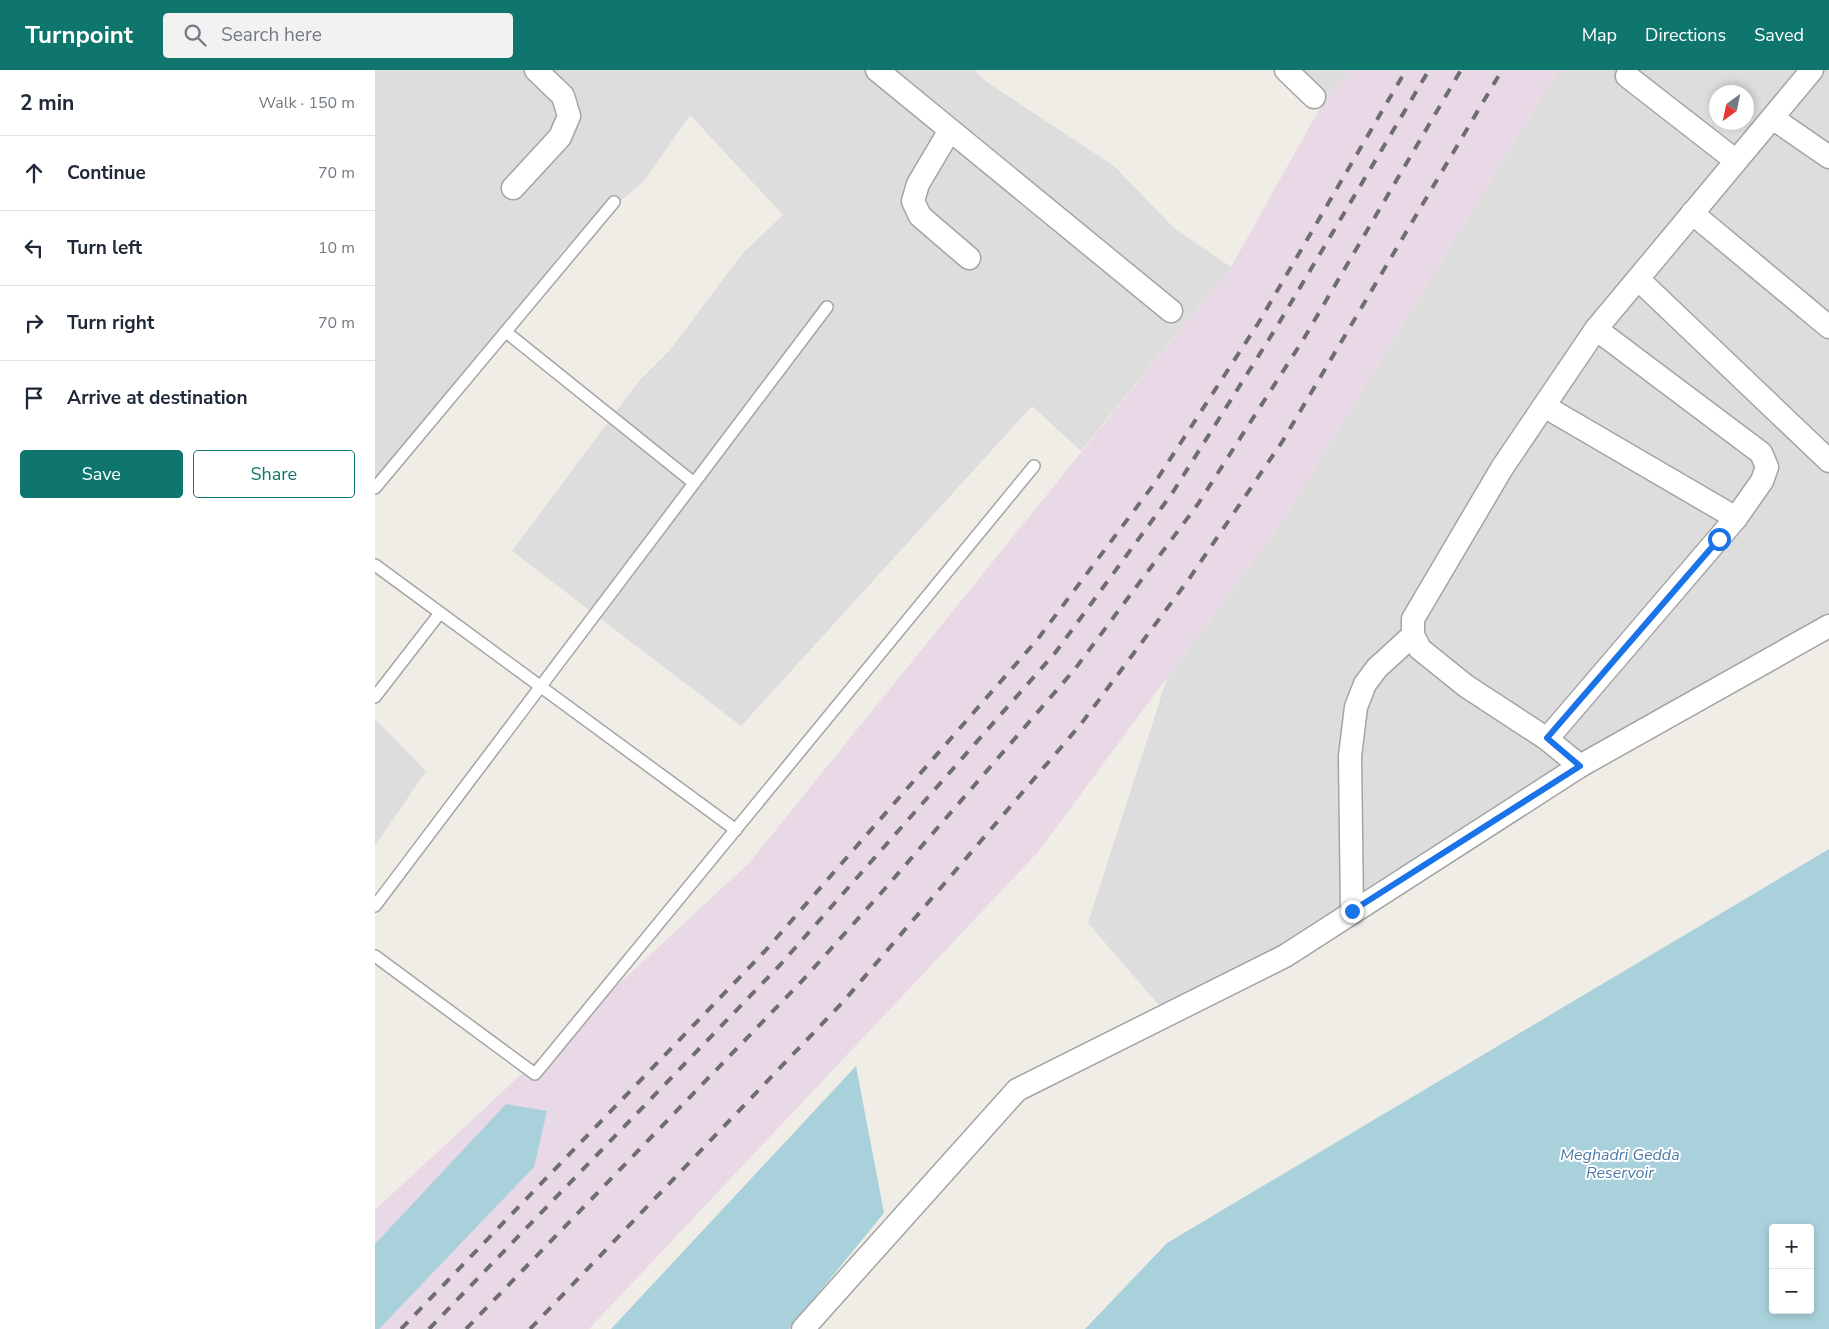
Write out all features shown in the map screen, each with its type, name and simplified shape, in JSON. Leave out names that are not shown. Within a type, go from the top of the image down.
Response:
[{"type":"street","points":[[513,188],[561,137],[569,116],[563,96],[536,70]]},
{"type":"street","points":[[877,70],[1171,311]]},
{"type":"street","points":[[1286,70],[1314,97]]},
{"type":"street","points":[[1580,766],[1547,738],[1466,686],[1420,649],[1413,635],[1413,619],[1420,603],[1501,468],[1597,329],[1735,160],[1774,119],[1805,73]]},
{"type":"street","points":[[1627,76],[1735,160]]},
{"type":"street","points":[[1774,119],[1829,157]]},
{"type":"street","points":[[950,130],[918,184],[913,201],[920,216],[969,258]]},
{"type":"street","points":[[1692,213],[1829,327]]},
{"type":"street","points":[[1638,279],[1829,461]]},
{"type":"street","points":[[1547,738],[1736,518],[1762,481],[1767,467],[1761,453],[1597,329]]},
{"type":"street","points":[[1544,406],[1736,518]]},
{"type":"street","points":[[803,1329],[1017,1090],[1285,956],[1352,911],[1580,766],[1829,626]]},
{"type":"street","points":[[1352,911],[1350,756],[1356,707],[1365,684],[1377,668],[1413,635]]},
{"type":"lane","points":[[375,488],[615,202]]},
{"type":"lane","points":[[375,906],[827,307]]},
{"type":"lane","points":[[506,332],[694,483]]},
{"type":"lane","points":[[375,956],[535,1074],[1034,466]]},
{"type":"lane","points":[[375,565],[736,830]]},
{"type":"lane","points":[[375,697],[440,613]]},
{"type":"shaded area","points":[[375,70],[974,70],[987,82],[1114,166],[1175,229],[1231,267],[1081,451],[1032,406],[741,726],[512,551],[638,382],[670,350],[742,254],[783,215],[690,115],[644,181],[563,250],[500,339],[375,481]]},
{"type":"shaded area","points":[[1280,70],[1352,70],[1325,99]]},
{"type":"shaded area","points":[[1352,70],[1558,70],[1282,522],[1038,852],[589,1329],[375,1329],[375,1210],[749,863],[1231,267],[1325,99]]},
{"type":"shaded area","points":[[1558,70],[1829,70],[1829,631],[1170,1018],[1088,923],[1167,678],[1282,522]]},
{"type":"shaded area","points":[[375,719],[426,771],[375,846]]},
{"type":"water","name":"Meghadri Gedda Reservoir","points":[[1829,849],[1829,1329],[1085,1329],[1167,1243]]},
{"type":"water","points":[[856,1066],[884,1213],[789,1329],[611,1329]]},
{"type":"water","points":[[506,1104],[547,1111],[534,1167],[379,1329],[375,1329],[375,1244]]},
{"type":"railway","points":[[401,1329],[765,951],[1037,640],[1154,484],[1259,322],[1406,70]]},
{"type":"railway","points":[[429,1329],[780,965],[1055,653],[1173,492],[1276,328],[1429,70]]},
{"type":"railway","points":[[466,1329],[802,981],[882,892],[1075,669],[1198,504],[1303,340],[1461,70]]},
{"type":"railway","points":[[530,1329],[843,1002],[1081,724],[1189,579],[1282,442],[1502,70]]},
{"type":"route","points":[[1352,911],[1580,766],[1547,738],[1719,539]]}]
